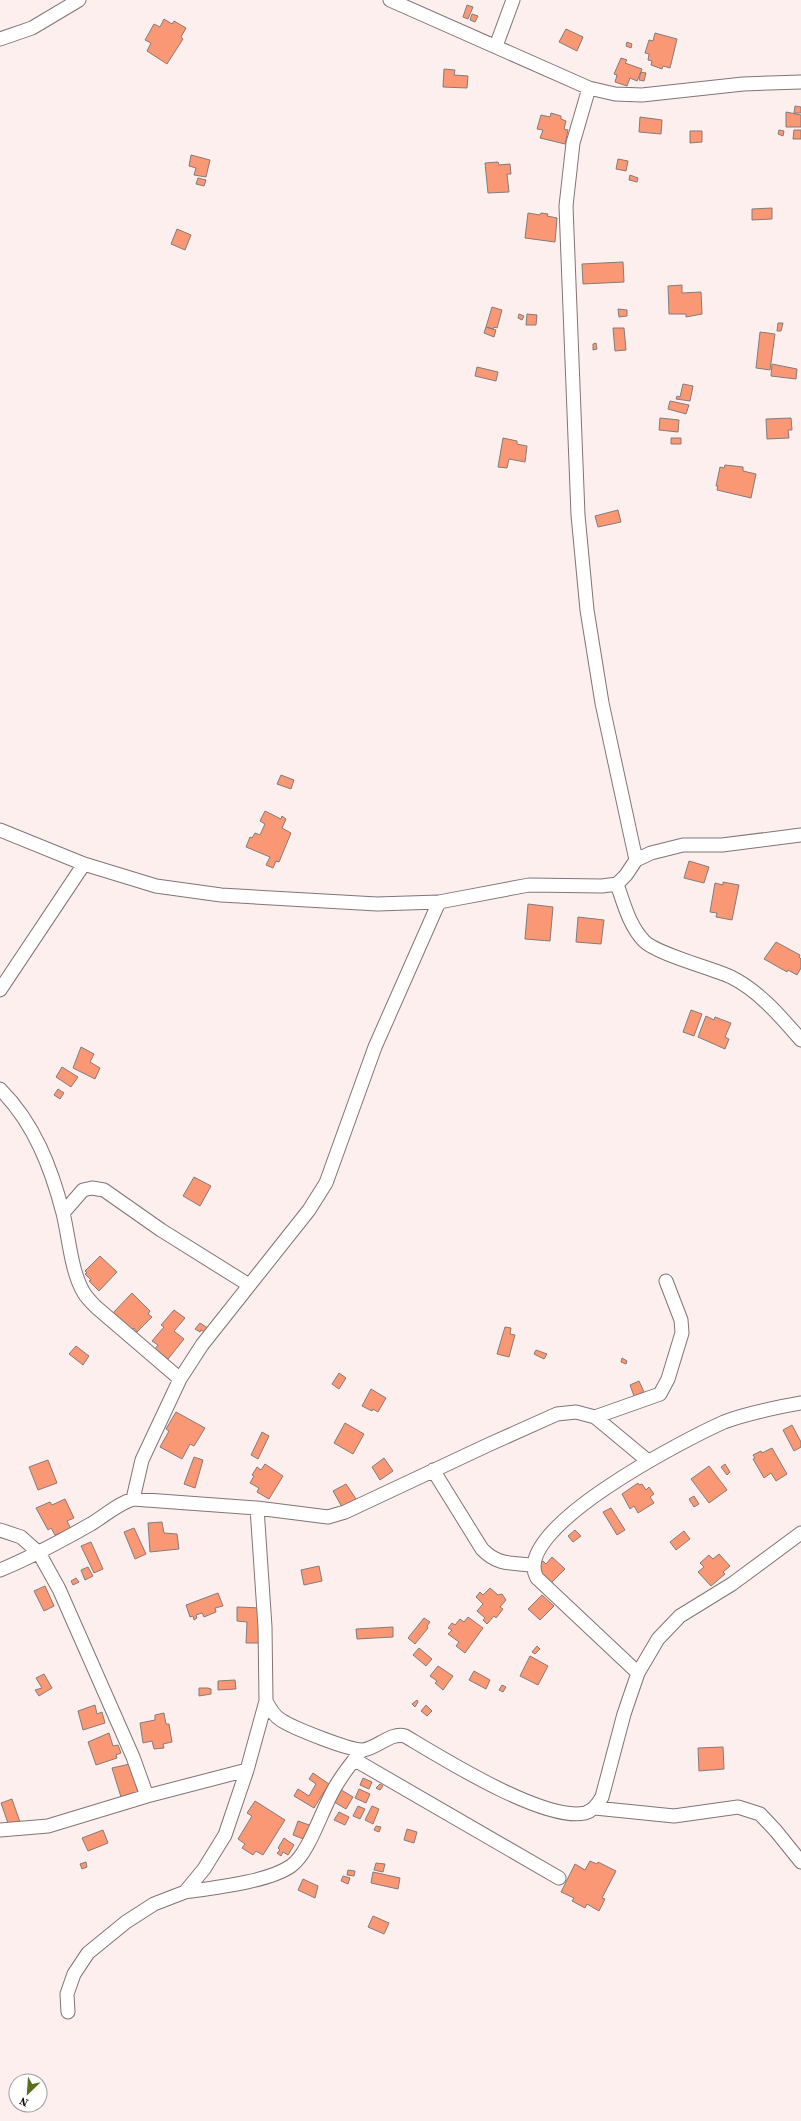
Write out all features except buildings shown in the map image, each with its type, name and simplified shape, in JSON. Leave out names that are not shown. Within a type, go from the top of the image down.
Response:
[{"type":"street","points":[[0,39],[32,28],[79,0]]},
{"type":"street","points":[[496,46],[513,0]]},
{"type":"street","points":[[397,2],[588,88],[615,94],[642,95],[743,84],[801,82]]},
{"type":"street","points":[[588,88],[573,143],[566,206],[578,515],[591,633],[602,703],[636,860]]},
{"type":"street","points":[[0,830],[84,864],[156,886],[220,895],[377,904],[439,902],[530,885],[602,886],[617,884],[626,875],[636,860],[651,853],[683,845],[722,845],[801,835]]},
{"type":"street","points":[[0,990],[84,864]]},
{"type":"street","points":[[617,884],[632,926],[646,943],[662,951],[732,978],[757,994],[801,1040]]},
{"type":"street","points":[[133,1498],[142,1460],[180,1378],[202,1345],[309,1210],[326,1183],[375,1047],[439,902]]},
{"type":"street","points":[[0,1089],[12,1101],[44,1153],[63,1213],[78,1279],[84,1293],[96,1307],[180,1378]]},
{"type":"street","points":[[63,1213],[83,1190],[92,1188],[104,1190],[161,1230],[249,1285]]},
{"type":"street","points":[[595,1417],[654,1397],[664,1390],[682,1333],[680,1320],[666,1281]]},
{"type":"street","points":[[638,1673],[537,1578],[533,1572],[532,1565],[538,1550],[565,1519],[630,1472],[648,1461],[726,1422],[801,1403]]},
{"type":"street","points":[[0,1570],[39,1553],[103,1516],[120,1503],[133,1498],[257,1508],[328,1517],[345,1512],[557,1414],[576,1412],[595,1417],[648,1461]]},
{"type":"street","points":[[433,1470],[482,1549],[490,1558],[501,1562],[532,1565]]},
{"type":"street","points":[[185,1892],[204,1869],[225,1835],[247,1770],[266,1701],[264,1604],[257,1508]]},
{"type":"street","points":[[0,1530],[21,1537],[39,1553],[59,1589],[130,1750],[146,1796]]},
{"type":"street","points":[[68,2012],[67,1994],[74,1974],[88,1953],[126,1922],[154,1904],[185,1892],[232,1885],[290,1867],[304,1852],[336,1785],[358,1755],[394,1736],[406,1736],[501,1790],[541,1806],[568,1814],[586,1813],[595,1808],[602,1797],[624,1714],[638,1673],[658,1639],[680,1616],[732,1584],[801,1533]]},
{"type":"street","points":[[266,1701],[271,1710],[288,1724],[343,1746],[559,1878]]},
{"type":"street","points":[[0,1830],[48,1826],[146,1796],[247,1770]]},
{"type":"street","points":[[595,1808],[674,1816],[738,1807],[760,1814],[801,1862]]}]
